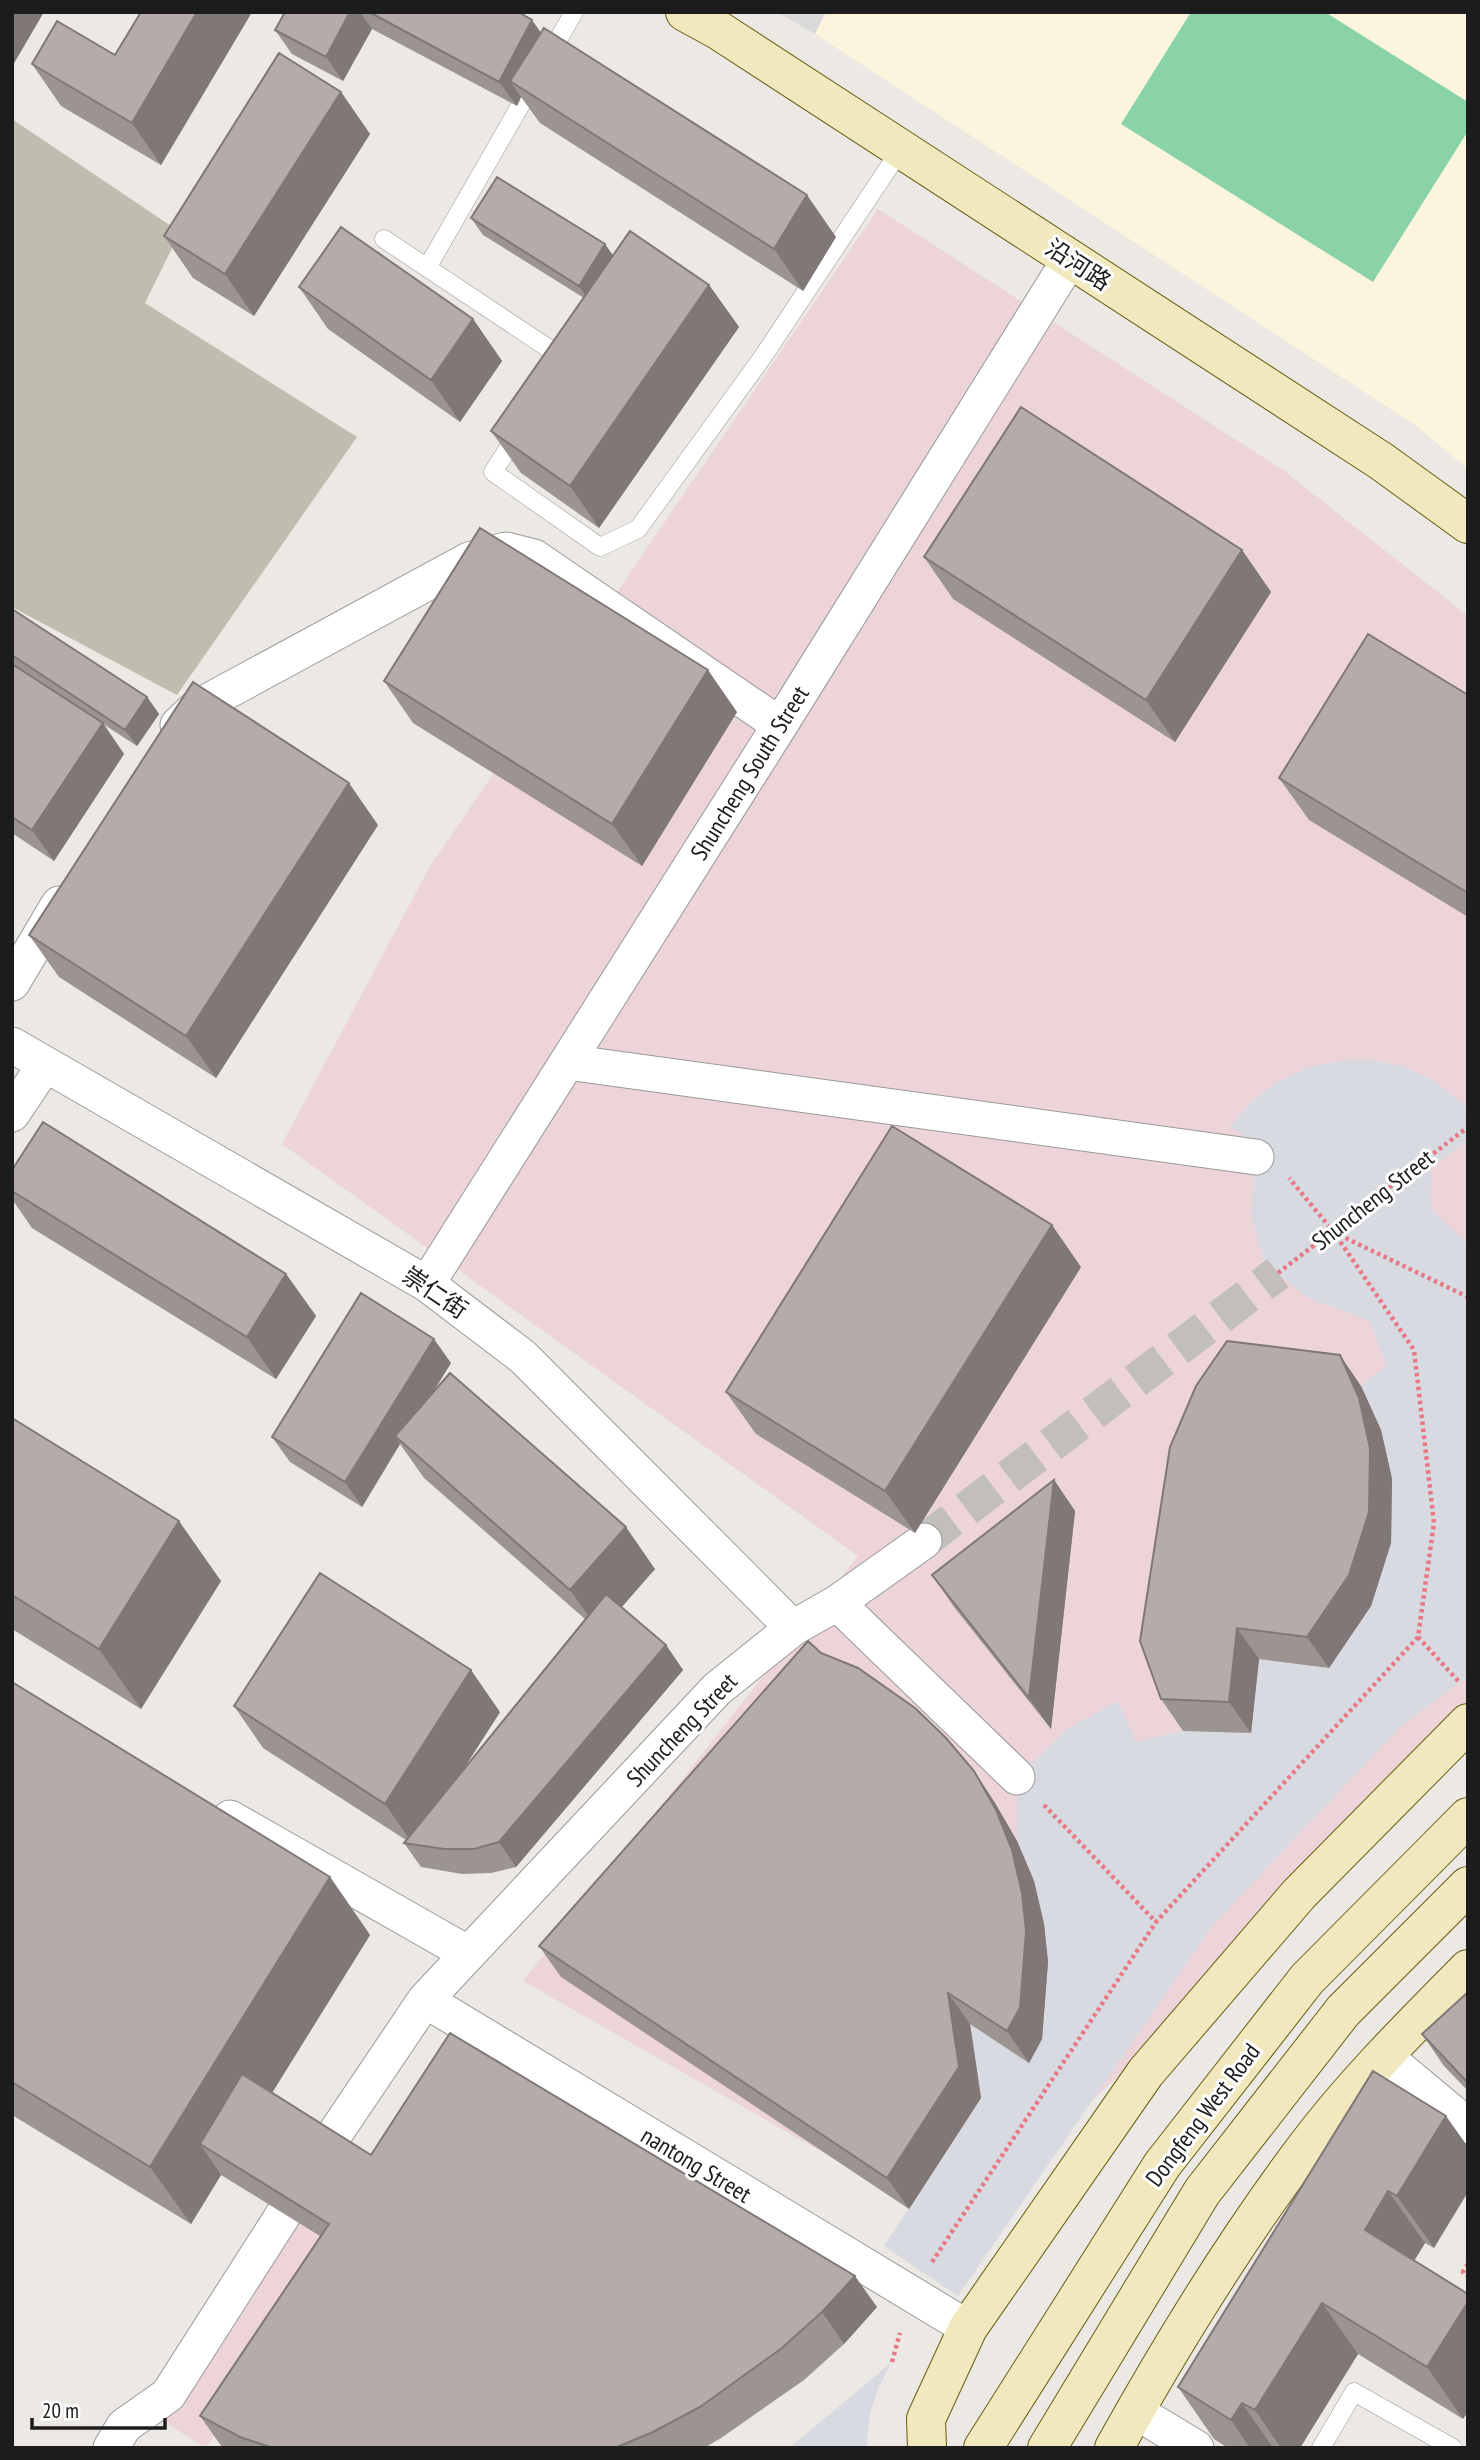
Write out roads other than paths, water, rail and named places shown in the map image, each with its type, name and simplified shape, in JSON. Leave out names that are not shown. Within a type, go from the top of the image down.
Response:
[{"type":"main road","name":"沿河路","points":[[685,12],[718,30],[1381,461],[1468,524]]},
{"type":"main road","points":[[926,2448],[926,2419],[968,2328],[1146,2072],[1300,1894],[1468,1723]]},
{"type":"main road","name":"Dongfeng West Road","points":[[983,2448],[1162,2165],[1307,1979],[1468,1817]]},
{"type":"main road","name":"Dongfeng West Road","points":[[1047,2448],[1202,2192],[1343,2011],[1468,1886]]},
{"type":"main road","points":[[1114,2448],[1219,2272],[1307,2146],[1383,2055],[1468,1969]]},
{"type":"street","name":"Shuncheng South Street","points":[[427,1284],[1070,259]]},
{"type":"street","points":[[157,744],[196,708],[469,560],[506,551],[534,557],[780,725]]},
{"type":"street","points":[[12,983],[73,879]]},
{"type":"street","name":"崇仁街","points":[[12,1045],[44,1066],[427,1284],[523,1357],[793,1628]]},
{"type":"street","points":[[567,1062],[1256,1157]]},
{"type":"street","points":[[12,1114],[44,1066]]},
{"type":"street","name":"Shuncheng Street","points":[[328,2144],[425,2000],[717,1689],[793,1628],[837,1603],[925,1541]]},
{"type":"street","points":[[837,1603],[1017,1777]]},
{"type":"street","points":[[206,1805],[467,1953]]},
{"type":"street","name":"nantong Street","points":[[425,2000],[968,2328]]},
{"type":"street","points":[[1383,2055],[1468,2126]]},
{"type":"street","points":[[111,2448],[124,2426],[168,2395],[283,2215]]},
{"type":"street","points":[[1135,2411],[1196,2448]]},
{"type":"lane","points":[[427,268],[574,12]]},
{"type":"lane","points":[[530,416],[493,472],[600,547],[638,529],[761,359],[901,149]]},
{"type":"lane","points":[[384,239],[567,360],[560,371]]},
{"type":"lane","points":[[1321,2448],[1354,2392],[1453,2448]]},
{"type":"tunnel","points":[[924,1541],[1278,1273]]}]
